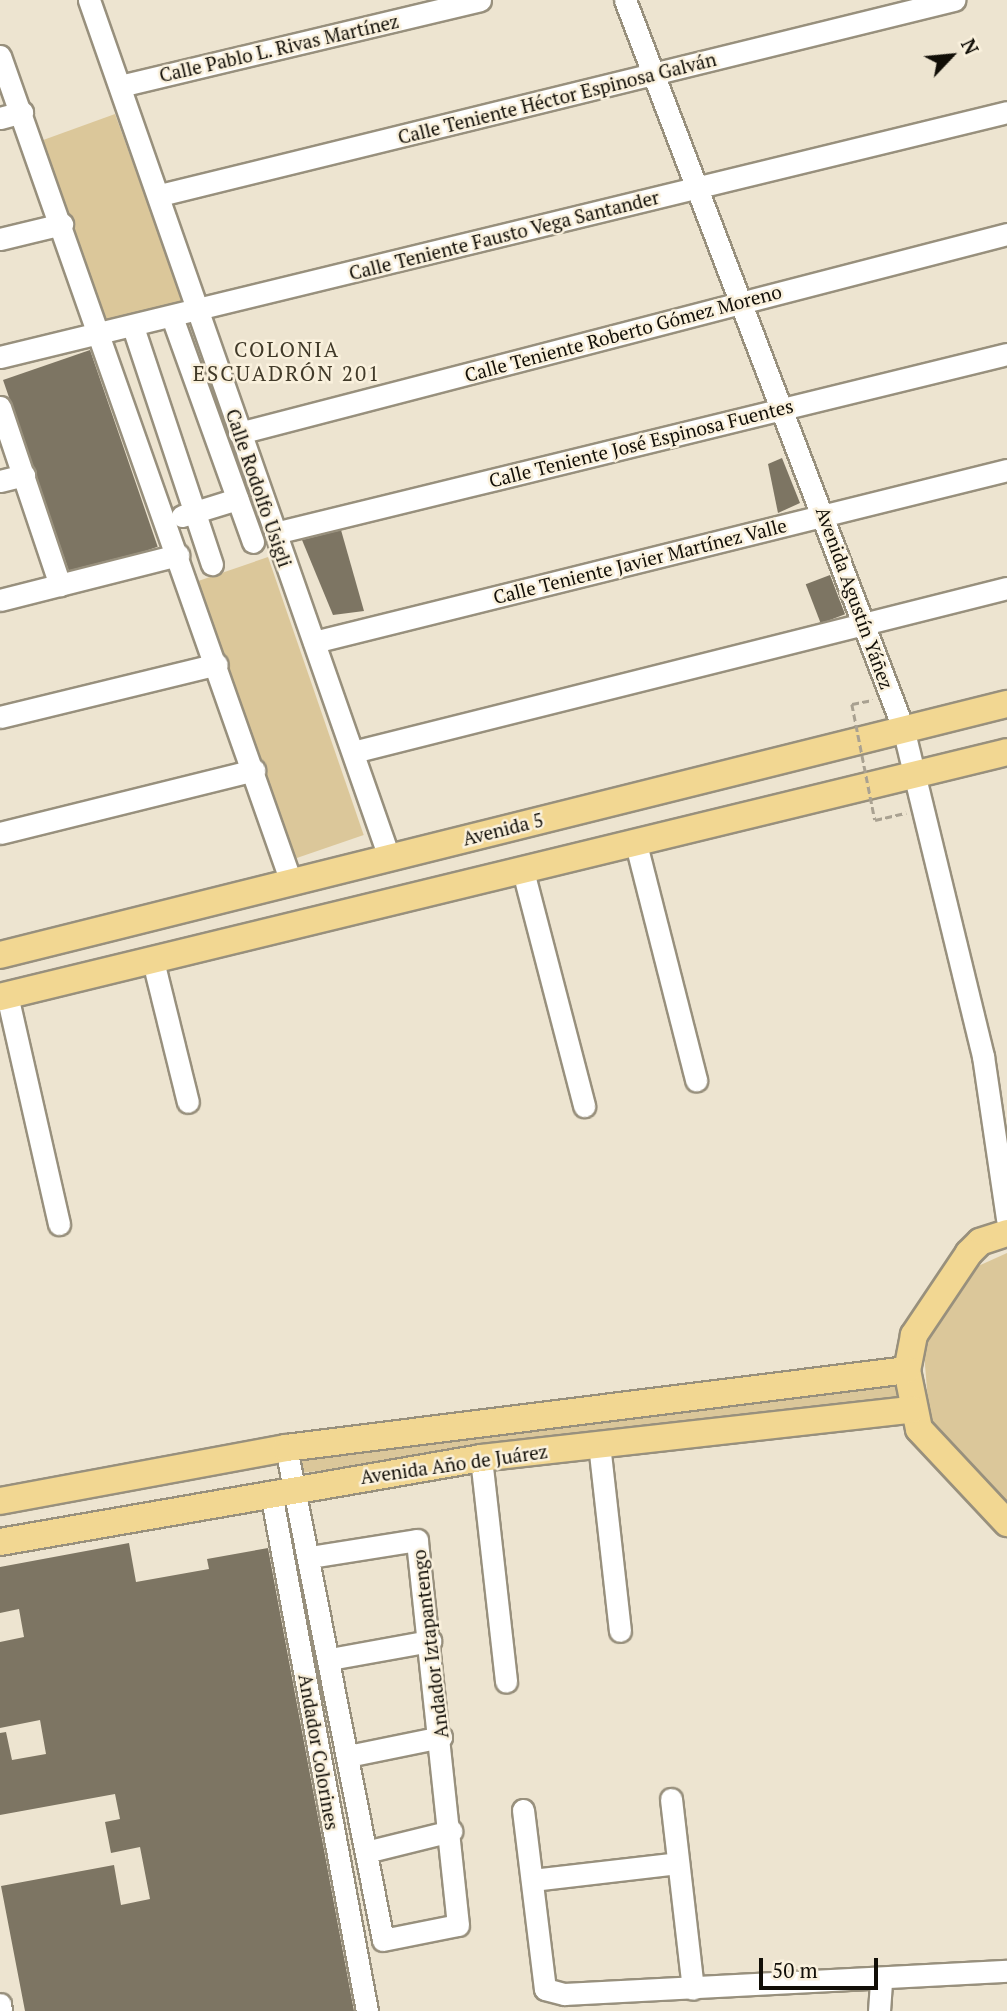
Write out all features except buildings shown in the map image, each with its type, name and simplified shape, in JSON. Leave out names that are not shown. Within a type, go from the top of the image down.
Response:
[{"type":"main road","name":"Avenida 5","points":[[0,956],[1007,704]]},
{"type":"main road","points":[[4,996],[1007,752]]},
{"type":"main road","points":[[1007,1233],[980,1242],[969,1253],[914,1335],[906,1370],[912,1410],[928,1443],[1007,1523]]},
{"type":"main road","name":"Avenida Año de Juárez","points":[[0,1501],[286,1448],[906,1370]]},
{"type":"main road","name":"Avenida Año de Juárez","points":[[0,1542],[481,1458],[912,1410]]},
{"type":"street","name":"Calle Rodolfo Usigli","points":[[89,0],[160,195],[239,433],[389,857]]},
{"type":"street","name":"Calle Pablo L. Rivas Martínez","points":[[120,86],[480,0]]},
{"type":"street","name":"Avenida Agustín Yáñez","points":[[625,0],[744,300],[903,728],[917,774],[983,1056],[1007,1219]]},
{"type":"street","name":"Calle Teniente Héctor Espinosa Galván","points":[[160,195],[954,0]]},
{"type":"street","points":[[0,56],[62,224],[291,882]]},
{"type":"street","name":"Calle Teniente Fausto Vega Santander","points":[[0,357],[133,327],[1007,112]]},
{"type":"street","points":[[0,118],[22,113]]},
{"type":"street","points":[[0,239],[62,224]]},
{"type":"street","name":"Calle Teniente Roberto Gómez Moreno","points":[[239,433],[1007,234]]},
{"type":"street","points":[[172,317],[253,542]]},
{"type":"street","points":[[133,327],[212,564]]},
{"type":"street","name":"Calle Teniente José Espinosa Fuentes","points":[[275,533],[1007,354]]},
{"type":"street","points":[[0,407],[60,585]]},
{"type":"street","name":"Calle Teniente Javier Martínez Valle","points":[[314,642],[1007,470]]},
{"type":"street","points":[[0,481],[24,475]]},
{"type":"street","points":[[166,521],[237,499]]},
{"type":"street","points":[[0,600],[178,555]]},
{"type":"street","points":[[353,752],[1007,588]]},
{"type":"street","points":[[0,717],[217,664]]},
{"type":"street","points":[[0,833],[254,770]]},
{"type":"street","points":[[636,844],[696,1080]]},
{"type":"street","points":[[523,871],[584,1106]]},
{"type":"street","points":[[153,961],[188,1102]]},
{"type":"street","points":[[4,996],[60,1224]]},
{"type":"street","points":[[599,1444],[620,1631]]},
{"type":"street","points":[[286,1448],[283,1491],[310,1557]]},
{"type":"street","points":[[481,1458],[506,1682]]},
{"type":"street","name":"Andador Colorines","points":[[283,1491],[367,2011]]},
{"type":"street","name":"Andador Iztapantengo","points":[[310,1557],[417,1540],[441,1737],[458,1925],[383,1940]]},
{"type":"street","name":"Andador Colorines","points":[[310,1557],[383,1940]]},
{"type":"street","points":[[330,1659],[430,1641]]},
{"type":"street","points":[[348,1756],[441,1737]]},
{"type":"street","points":[[671,1799],[693,1989]]},
{"type":"street","points":[[523,1810],[545,1989],[564,2003],[693,1989],[1007,1971]]},
{"type":"street","points":[[366,1852],[451,1831]]},
{"type":"street","points":[[532,1880],[678,1863]]},
{"type":"street","points":[[880,2011],[881,1980]]},
{"type":"street","points":[[0,2004],[1,2011]]},
{"type":"path","points":[[879,699],[852,704],[875,820],[915,811]]},
{"type":"shaded area","points":[[115,114],[184,303],[109,330],[40,141]]},
{"type":"shaded area","points":[[268,557],[364,835],[288,861],[192,583]]},
{"type":"shaded area","points":[[1007,1253],[1007,1508],[930,1427],[924,1352],[925,1341],[976,1267]]},
{"type":"shaded area","points":[[902,1371],[907,1408],[300,1473],[297,1467],[300,1453]]},
{"type":"district","name":"COLONIA ESCUADRÓN 201","points":[[287,361]]}]
